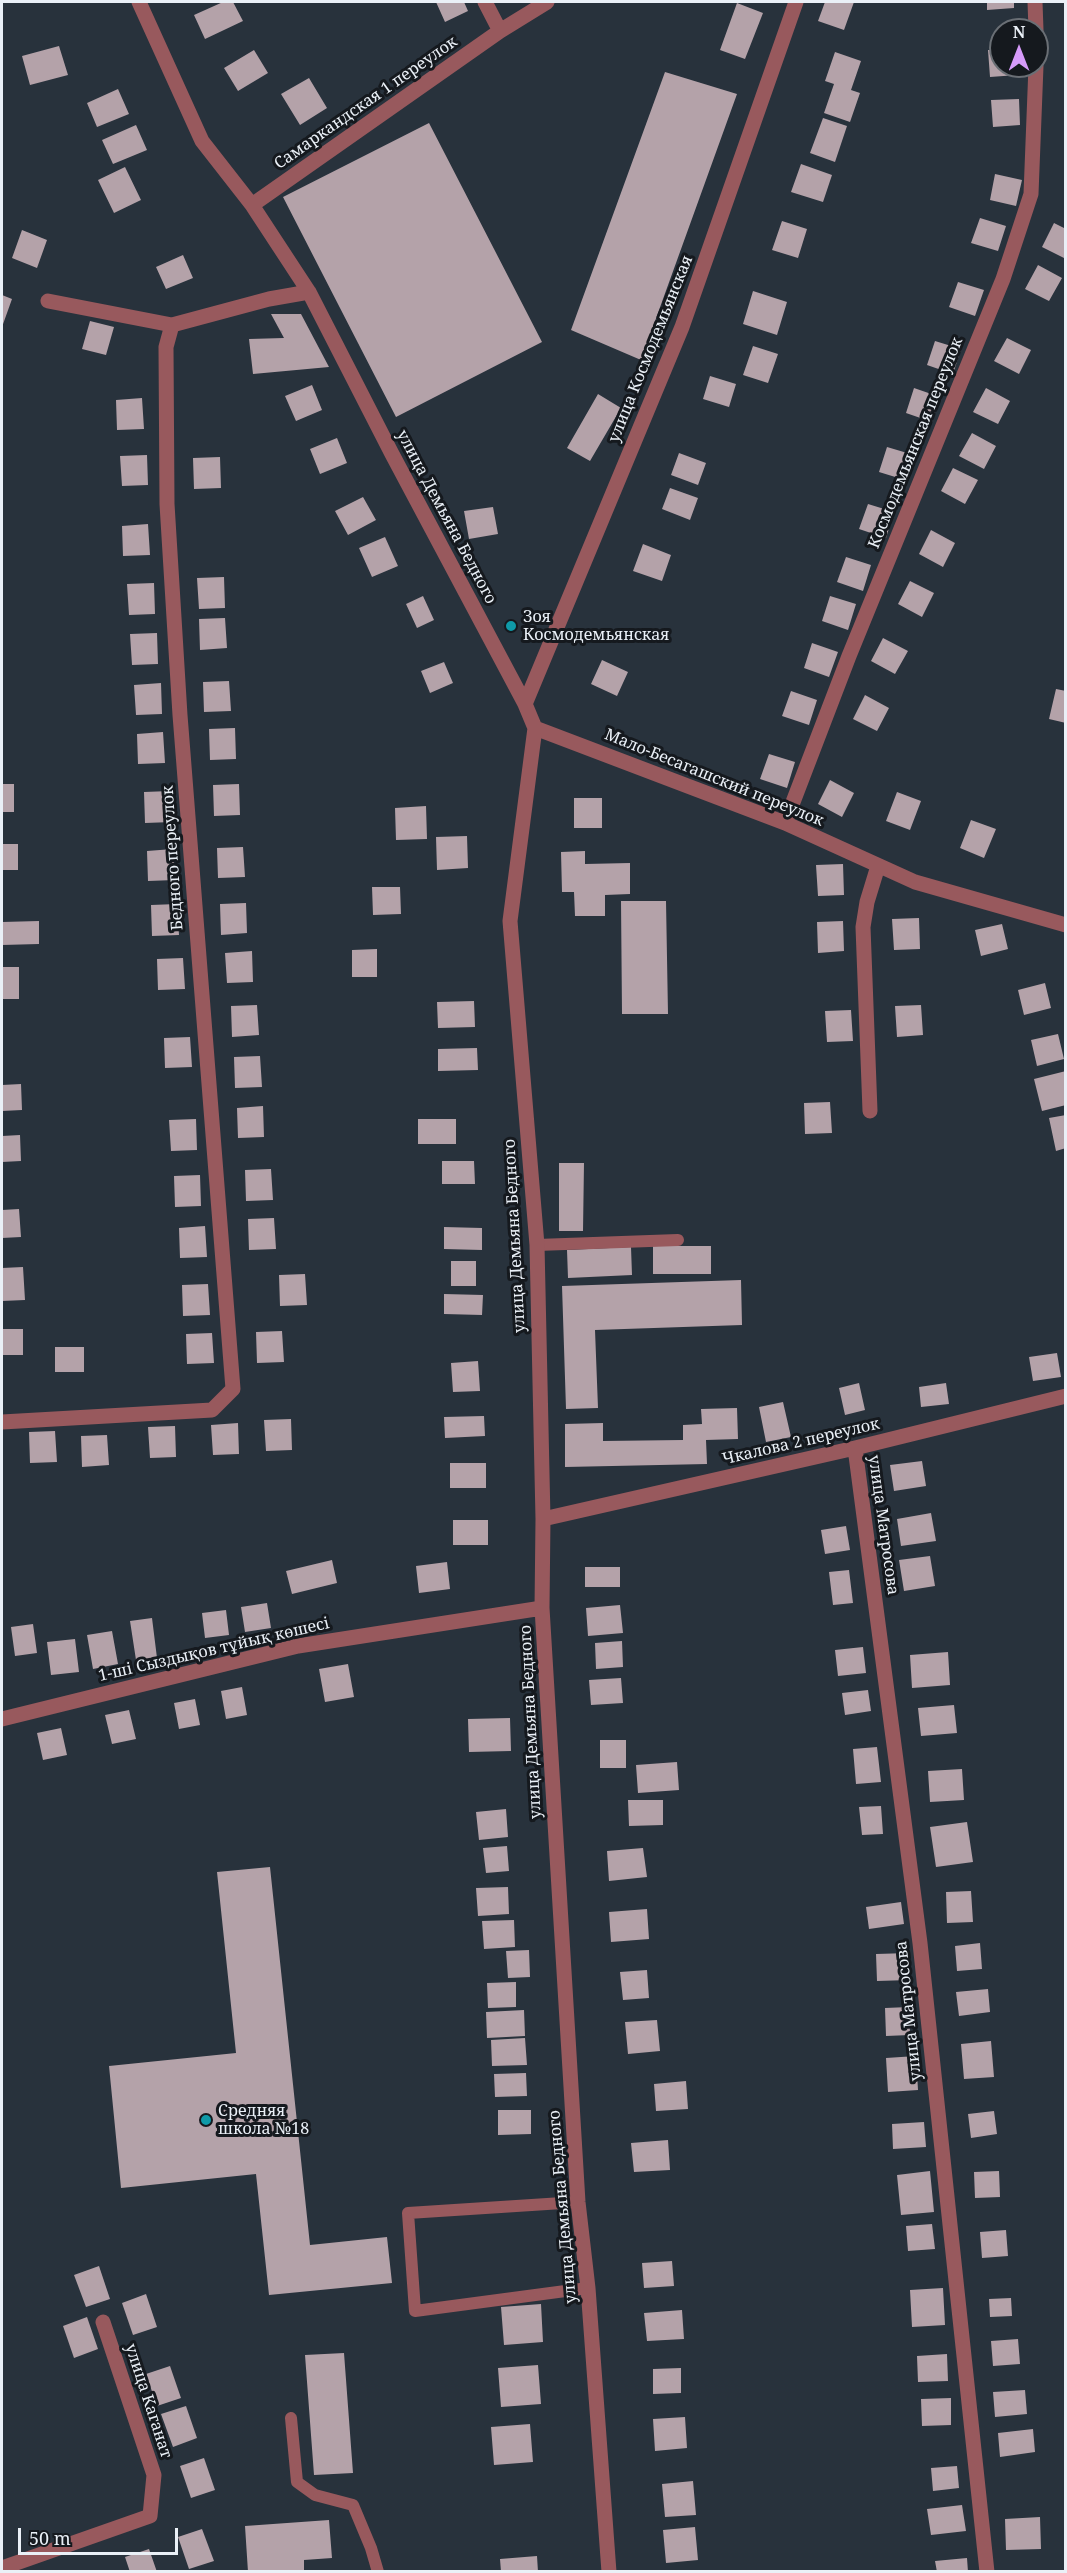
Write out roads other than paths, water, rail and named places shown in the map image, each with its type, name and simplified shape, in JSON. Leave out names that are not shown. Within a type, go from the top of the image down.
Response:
[{"type":"street","name":"улица Демьяна Бедного","points":[[139,2],[202,141],[252,205],[309,292],[535,728],[510,921],[537,1245],[543,1519],[542,1608],[578,2202],[588,2288],[609,2571]]},
{"type":"street","points":[[485,2],[500,31]]},
{"type":"street","name":"Самаркандская 1 переулок","points":[[252,205],[500,31],[548,2]]},
{"type":"street","name":"улица Космодемьянская","points":[[525,705],[682,327],[796,2]]},
{"type":"street","points":[[1035,2],[1036,18]]},
{"type":"street","name":"Космодемьянская переулок","points":[[785,824],[858,635],[1003,279],[1031,194],[1036,78]]},
{"type":"street","points":[[48,301],[172,325],[269,299],[309,292]]},
{"type":"street","name":"Бедного переулок","points":[[2,1422],[212,1410],[233,1389],[180,715],[166,504],[166,346],[172,325]]},
{"type":"street","name":"Мало-Бесагашский переулок","points":[[535,728],[785,824],[915,882],[1065,925]]},
{"type":"street","points":[[870,1111],[863,927],[867,902],[878,866]]},
{"type":"street","name":"Чкалова 2 переулок","points":[[543,1519],[855,1448],[1065,1396]]},
{"type":"street","name":"улица Матросова","points":[[855,1448],[920,1943],[987,2571]]},
{"type":"street","name":"1-ші Сыздықов тұйық көшесі","points":[[2,1719],[298,1646],[542,1608]]},
{"type":"street","name":"улица Каганат","points":[[2,2568],[150,2516],[154,2475],[102,2322]]},
{"type":"lane","points":[[537,1245],[678,1240]]},
{"type":"lane","points":[[578,2202],[408,2213],[415,2311],[588,2288]]},
{"type":"lane","points":[[291,2418],[297,2482],[315,2494],[353,2505],[378,2571]]},
{"type":"place","name":"Зоя Космодемьянская","points":[[511,626]]},
{"type":"place","name":"Средняя школа №18","points":[[206,2120]]}]
